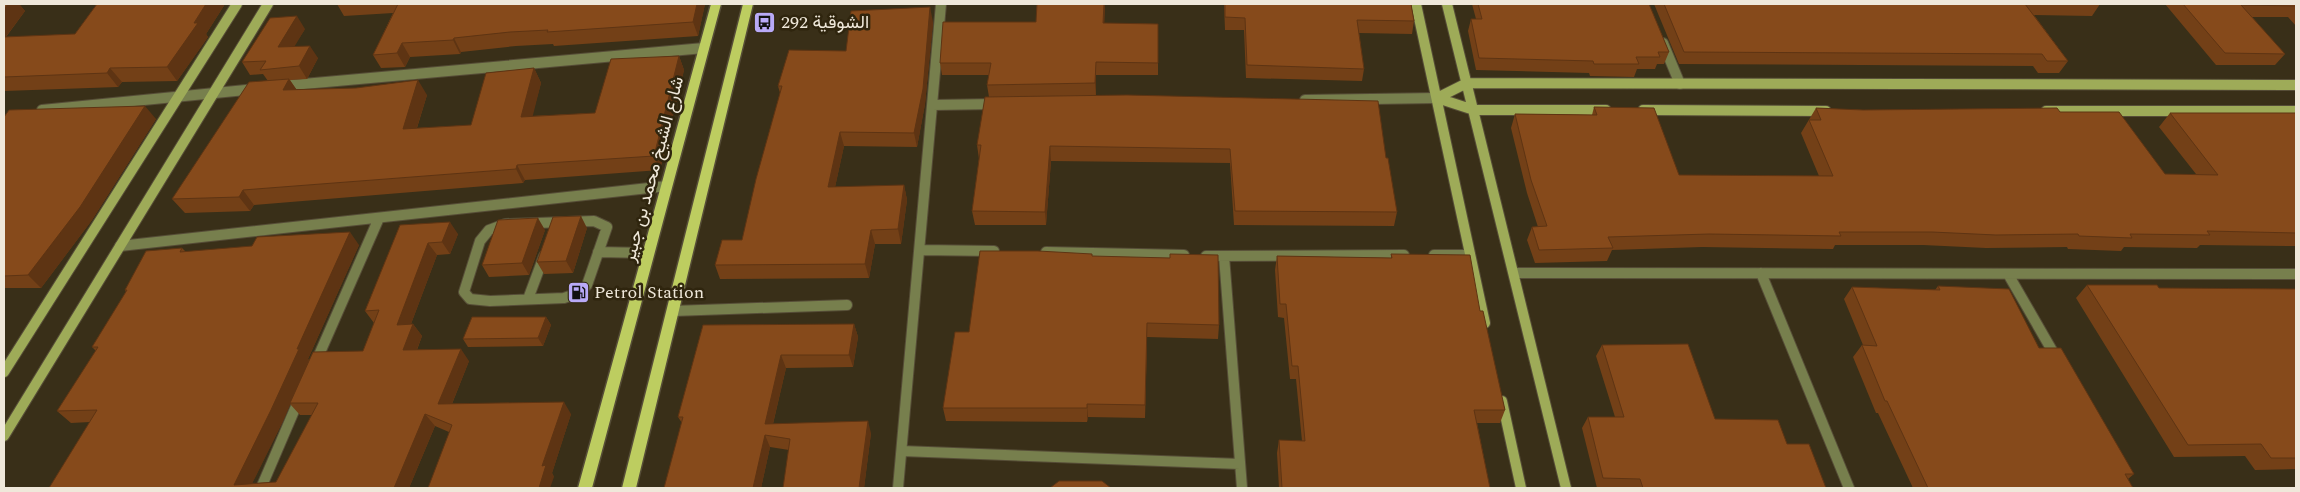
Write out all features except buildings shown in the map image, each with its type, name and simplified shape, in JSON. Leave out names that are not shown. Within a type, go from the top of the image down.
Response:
[{"type":"main road","name":"شارع الشيخ محمد بن جبير","points":[[585,488],[716,4]]},
{"type":"main road","points":[[629,488],[748,4]]},
{"type":"street","points":[[4,372],[237,4]]},
{"type":"street","points":[[4,436],[268,4]]},
{"type":"street","points":[[898,488],[941,4]]},
{"type":"street","points":[[1416,4],[1487,333]]},
{"type":"street","points":[[1447,4],[1566,488]]},
{"type":"street","points":[[1658,30],[1680,84]]},
{"type":"street","points":[[272,87],[704,48]]},
{"type":"street","points":[[1437,98],[1467,83],[2296,85]]},
{"type":"street","points":[[33,111],[263,88]]},
{"type":"street","points":[[1298,100],[1437,98],[1474,110],[1613,110]]},
{"type":"street","points":[[932,105],[1011,104]]},
{"type":"street","points":[[1632,110],[1840,111]]},
{"type":"street","points":[[2039,111],[2296,111]]},
{"type":"street","points":[[120,246],[666,186]]},
{"type":"street","points":[[312,371],[379,218]]},
{"type":"street","points":[[594,220],[602,223],[607,228],[598,252],[587,285],[581,292],[564,298],[483,300],[470,299],[464,292],[480,241],[488,230],[505,224],[554,226],[594,220]]},
{"type":"street","points":[[528,300],[546,248]]},
{"type":"street","points":[[920,250],[1008,252]]},
{"type":"street","points":[[598,252],[647,254]]},
{"type":"street","points":[[1038,252],[1224,256],[1470,255]]},
{"type":"street","points":[[1224,256],[1242,488]]},
{"type":"street","points":[[1514,273],[2296,274]]},
{"type":"street","points":[[1761,274],[1849,488]]},
{"type":"street","points":[[2008,274],[2062,368]]},
{"type":"street","points":[[673,310],[847,305]]},
{"type":"street","points":[[261,488],[304,389]]},
{"type":"street","points":[[1500,391],[1521,488]]},
{"type":"street","points":[[902,451],[1240,464]]},
{"type":"place","name":"الشوقية 292","points":[[765,22]]},
{"type":"place","name":"Petrol Station","points":[[578,292]]}]
